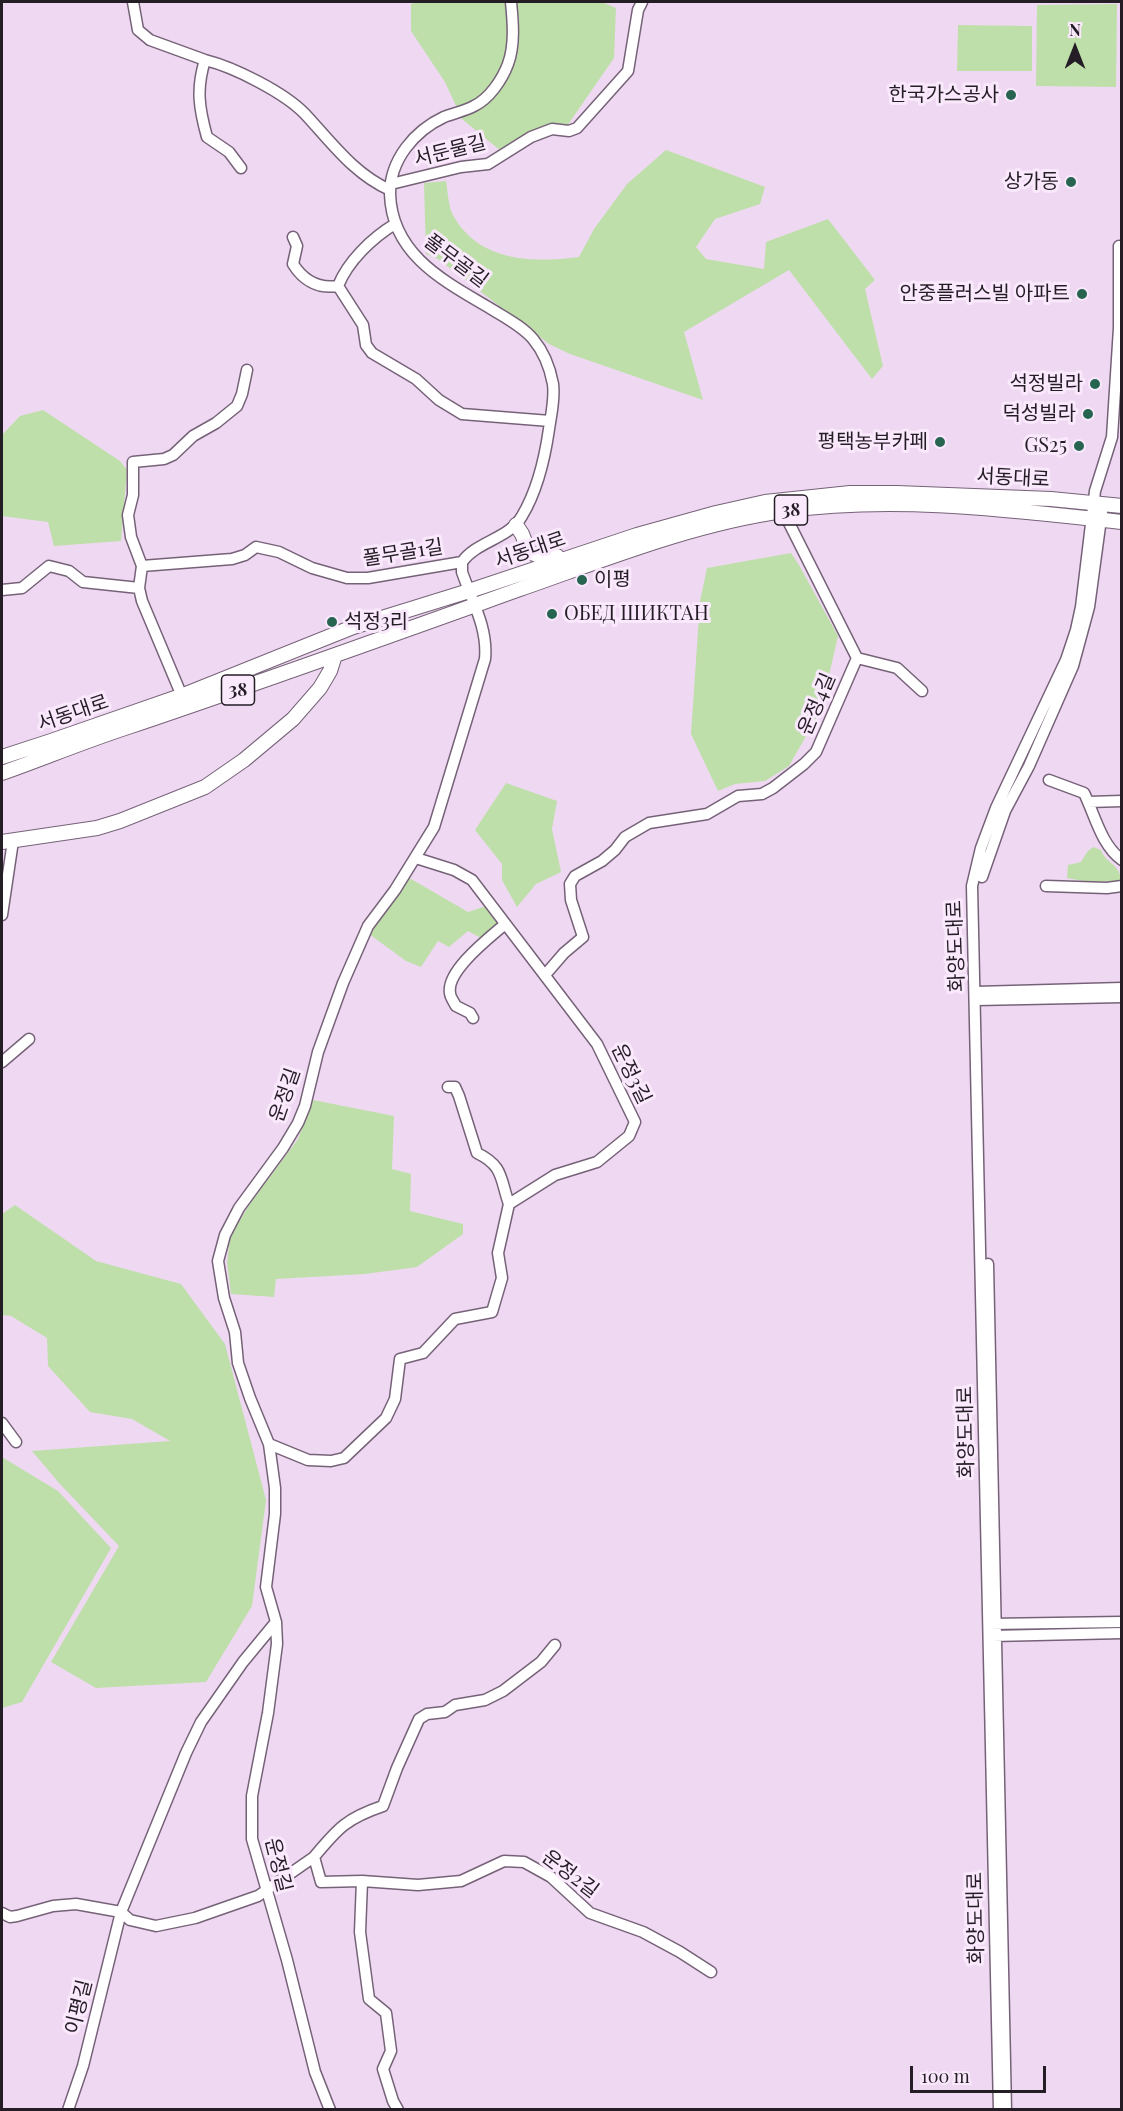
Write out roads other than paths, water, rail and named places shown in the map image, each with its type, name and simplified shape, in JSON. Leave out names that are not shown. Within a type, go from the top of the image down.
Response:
[{"type":"main road","name":"서동대로","points":[[2,757],[335,655],[568,557],[716,513],[765,502],[850,493],[897,493],[1051,499],[1122,506]]},
{"type":"main road","name":"서동대로","points":[[2,773],[126,727],[353,627],[472,598],[732,520],[828,506],[885,504],[945,505],[1122,522]]},
{"type":"main road","points":[[516,525],[529,552],[542,557],[558,555],[568,557]]},
{"type":"main road","points":[[7,841],[97,828],[205,787],[244,760],[293,719],[320,688],[330,671],[335,655]]},
{"type":"street","points":[[133,2],[138,30],[150,40],[242,74],[288,99],[305,114],[345,159],[378,185],[391,187]]},
{"type":"street","name":"서둔물길","points":[[512,2],[513,45],[508,64],[497,85],[476,105],[443,118],[423,130],[401,152],[391,187],[461,167],[488,164],[531,137],[552,129],[569,131],[577,128],[628,71],[638,10],[642,2]]},
{"type":"street","points":[[205,60],[199,80],[198,95],[207,137],[229,152],[241,168]]},
{"type":"street","name":"풀무골길","points":[[391,187],[391,214],[414,257],[450,285],[511,321],[532,338],[543,353],[553,387],[550,421],[534,489],[527,507],[516,525],[473,552],[462,562]]},
{"type":"street","points":[[338,286],[344,271],[384,230],[395,224]]},
{"type":"street","points":[[293,237],[297,246],[293,264],[299,273],[317,286],[338,286]]},
{"type":"street","points":[[1098,504],[1095,491],[1112,437],[1119,328],[1119,246]]},
{"type":"street","points":[[338,286],[363,325],[366,345],[372,353],[416,379],[439,400],[462,414],[550,421]]},
{"type":"street","points":[[184,702],[139,588],[142,566],[131,537],[128,515],[133,495],[133,462],[164,459],[172,455],[193,436],[216,423],[237,406],[247,370]]},
{"type":"street","name":"화양도대로","points":[[999,2109],[979,887],[1005,811],[1076,630],[1098,504]]},
{"type":"street","name":"운정4길","points":[[545,975],[564,953],[584,937],[571,900],[570,884],[575,876],[602,861],[625,837],[649,823],[707,814],[738,796],[762,794],[773,788],[816,752],[857,658],[783,511]]},
{"type":"street","name":"풀무골1길","points":[[142,566],[232,560],[256,547],[279,552],[312,568],[347,579],[368,578],[462,562]]},
{"type":"street","points":[[462,562],[462,572],[472,598]]},
{"type":"street","points":[[2,590],[22,588],[49,566],[69,572],[83,582],[139,588]]},
{"type":"street","name":"운정길","points":[[330,2109],[315,2072],[287,1960],[252,1839],[251,1807],[268,1713],[277,1644],[276,1622],[266,1587],[275,1514],[275,1488],[269,1444],[238,1363],[235,1332],[224,1298],[219,1261],[225,1235],[239,1208],[283,1148],[298,1123],[305,1106],[322,1042],[343,983],[368,926],[416,858],[434,827],[485,659],[487,645],[485,630],[472,598]]},
{"type":"street","points":[[857,658],[897,668],[921,691]]},
{"type":"street","points":[[1049,780],[1084,793],[1108,845],[1113,853],[1122,860]]},
{"type":"street","points":[[1088,802],[1122,801]]},
{"type":"street","points":[[2,915],[7,841]]},
{"type":"street","name":"운정3길","points":[[416,858],[454,870],[472,880],[495,909],[504,925],[597,1044],[635,1122],[629,1136],[597,1162],[555,1174],[509,1204]]},
{"type":"street","points":[[1046,886],[1107,888],[1122,886]]},
{"type":"street","points":[[473,1018],[470,1013],[456,1006],[449,992],[452,980],[470,955],[504,925]]},
{"type":"street","points":[[979,996],[1122,988]]},
{"type":"street","points":[[979,996],[1122,997]]},
{"type":"street","points":[[2,1062],[29,1039]]},
{"type":"street","points":[[269,1444],[308,1460],[331,1461],[344,1458],[386,1418],[395,1399],[400,1359],[423,1353],[455,1319],[492,1312],[502,1278],[498,1253],[509,1204],[497,1167],[491,1159],[477,1153],[459,1096],[454,1087],[448,1087]]},
{"type":"street","points":[[2,1424],[16,1442]]},
{"type":"street","points":[[120,1912],[201,1722],[243,1662],[276,1622]]},
{"type":"street","points":[[992,1630],[1122,1622]]},
{"type":"street","points":[[992,1630],[1122,1633]]},
{"type":"street","name":"화양도대로","points":[[992,1630],[1006,2109]]},
{"type":"street","points":[[2,1913],[9,1917],[53,1906],[76,1904],[120,1912],[130,1920],[156,1926],[195,1918],[266,1892],[314,1857],[332,1834],[353,1817],[383,1806],[419,1719],[427,1714],[445,1712],[455,1705],[486,1700],[503,1691],[541,1662],[555,1645]]},
{"type":"street","name":"운정2길","points":[[314,1857],[321,1882],[362,1881],[418,1885],[461,1881],[504,1861],[524,1862],[551,1877],[590,1913],[643,1932],[711,1972]]},
{"type":"street","points":[[362,1881],[360,1932],[369,1999],[386,2013],[391,2051],[383,2069],[398,2109]]},
{"type":"street","name":"이평길","points":[[68,2109],[83,2067],[120,1912]]},
{"type":"place","name":"한국가스공사","points":[[1011,95]]},
{"type":"place","name":"상가동","points":[[1071,182]]},
{"type":"place","name":"안중플러스빌 아파트","points":[[1082,294]]},
{"type":"place","name":"석정빌라","points":[[1095,384]]},
{"type":"place","name":"덕성빌라","points":[[1088,414]]},
{"type":"place","name":"평택농부카페","points":[[940,442]]},
{"type":"place","name":"GS25","points":[[1079,446]]},
{"type":"place","name":"이평","points":[[582,580]]},
{"type":"place","name":"ОБЕД ШИКТАН","points":[[552,614]]},
{"type":"place","name":"석정3리","points":[[332,622]]}]
